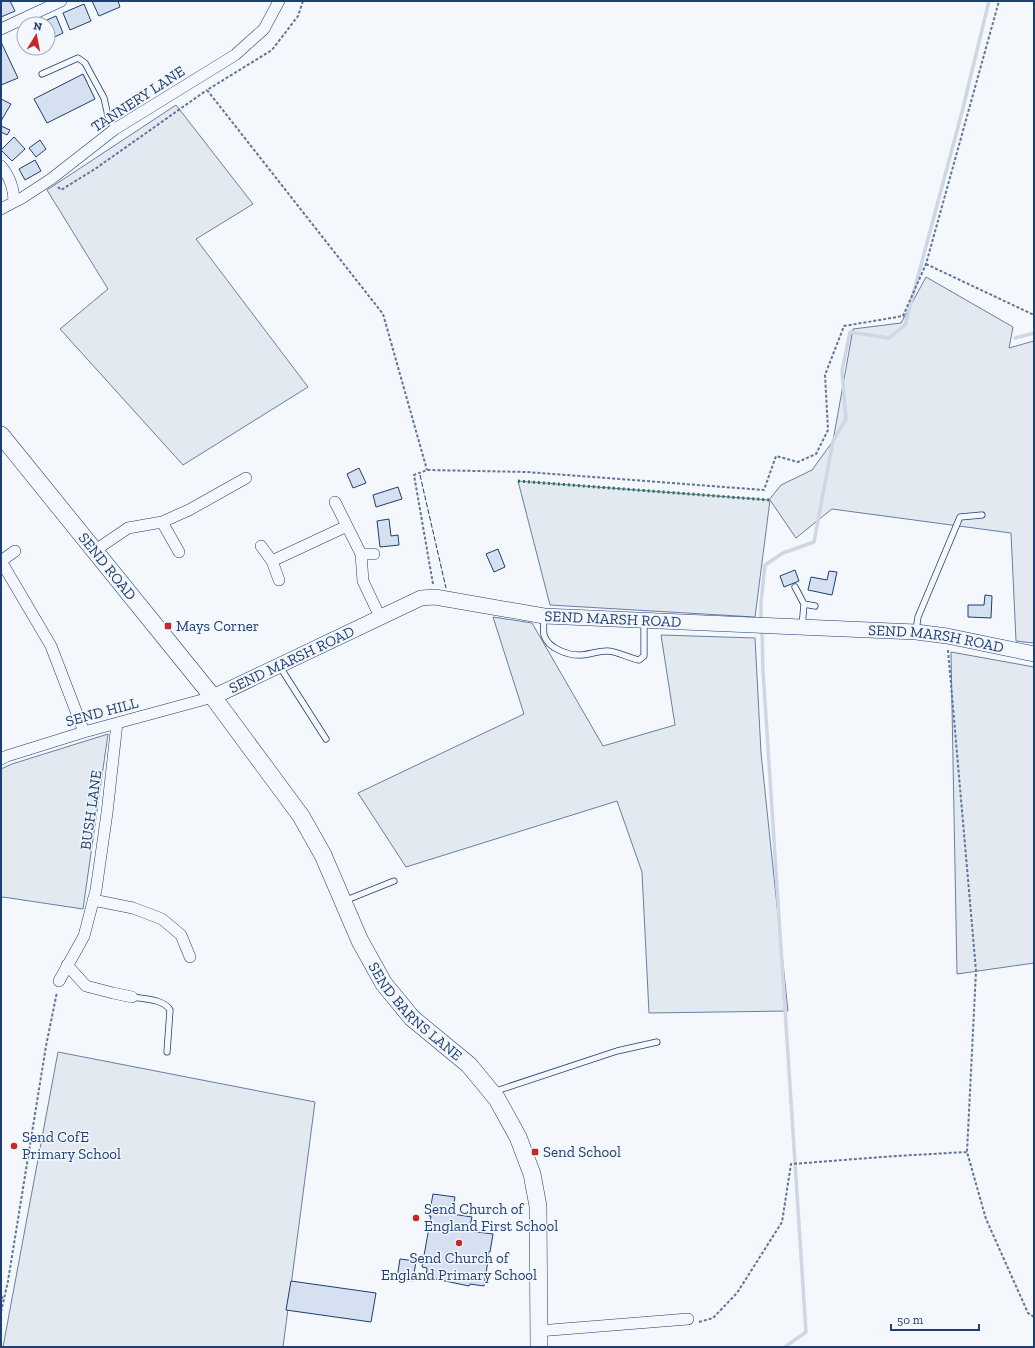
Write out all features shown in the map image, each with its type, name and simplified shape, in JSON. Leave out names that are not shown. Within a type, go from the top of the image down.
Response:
[{"type":"main road","name":"SEND ROAD","points":[[1,435],[213,697]]},
{"type":"main road","name":"SEND MARSH ROAD","points":[[213,697],[421,598],[435,598],[544,616],[916,632],[947,636],[1034,654]]},
{"type":"main road","name":"SEND BARNS LANE","points":[[213,697],[301,816],[323,855],[360,941],[384,984],[412,1018],[468,1065],[497,1098],[518,1137],[532,1174],[538,1206],[539,1339]]},
{"type":"street","points":[[1,29],[61,1]]},
{"type":"street","name":"TANNERY LANE","points":[[1,209],[51,179],[115,129],[235,55],[264,29],[279,1]]},
{"type":"street","points":[[1,166],[6,171],[12,186],[14,202]]},
{"type":"street","points":[[94,551],[128,528],[162,522],[189,510],[246,478]]},
{"type":"street","points":[[335,502],[361,554],[363,581],[380,617]]},
{"type":"street","points":[[162,522],[179,552]]},
{"type":"street","points":[[272,561],[347,526]]},
{"type":"street","points":[[261,546],[272,561],[279,580]]},
{"type":"street","points":[[14,551],[1,561],[51,646],[84,732]]},
{"type":"street","points":[[361,554],[374,554]]},
{"type":"street","name":"SEND HILL","points":[[1,759],[84,732],[213,697]]},
{"type":"street","name":"BUSH LANE","points":[[59,981],[84,936],[96,890],[107,813],[117,723]]},
{"type":"street","points":[[93,900],[133,908],[162,919],[181,935],[190,957]]},
{"type":"street","points":[[67,965],[86,986],[113,994],[132,997]]},
{"type":"street","points":[[539,1339],[691,1321]]},
{"type":"lane","points":[[42,74],[78,58],[85,63],[104,98],[108,116],[115,129]]},
{"type":"lane","points":[[916,632],[918,617],[960,517],[982,515]]},
{"type":"lane","points":[[795,587],[804,604],[802,627]]},
{"type":"lane","points":[[804,604],[815,606]]},
{"type":"lane","points":[[544,616],[544,635],[558,650],[572,655],[583,655],[605,650],[639,660],[644,656],[644,621]]},
{"type":"lane","points":[[280,666],[326,739]]},
{"type":"lane","points":[[343,902],[394,881]]},
{"type":"lane","points":[[132,997],[159,1002],[168,1006],[170,1010],[167,1052]]},
{"type":"lane","points":[[492,1093],[616,1051],[657,1042]]},
{"type":"path","points":[[51,179],[61,190],[95,169],[207,90],[272,50],[298,16],[303,1]]},
{"type":"path","points":[[435,598],[414,475],[427,470],[527,472],[764,490],[776,456],[798,462],[816,454],[828,430],[825,375],[844,326],[903,316],[926,264],[999,1]]},
{"type":"path","points":[[207,90],[384,314],[427,470]]},
{"type":"path","points":[[926,264],[1034,315]]},
{"type":"path","points":[[947,636],[976,972],[967,1152],[986,1219],[1028,1313],[1034,1317]]},
{"type":"path","points":[[1,1312],[8,1281],[46,1046],[59,981]]},
{"type":"path","points":[[691,1321],[713,1318],[737,1293],[782,1222],[791,1164],[967,1152]]},
{"type":"path","points":[[1,1296],[4,1300]]},
{"type":"shaded area","points":[[176,105],[253,204],[196,239],[308,387],[183,465],[60,329],[108,289],[47,190]]},
{"type":"shaded area","points":[[926,277],[1013,327],[1009,348],[1034,341],[1034,643],[1016,641],[1011,533],[832,509],[796,538],[770,500],[755,617],[550,605],[518,481],[769,500],[781,485],[812,470],[833,441],[853,329],[901,323]]},
{"type":"shaded area","points":[[493,617],[532,623],[603,746],[675,725],[661,635],[755,638],[761,753],[788,1011],[649,1013],[642,872],[617,801],[406,867],[358,793],[524,714]]},
{"type":"shaded area","points":[[951,652],[1034,667],[1034,963],[957,974]]},
{"type":"shaded area","points":[[108,734],[83,909],[3,897],[1,899],[1,769],[12,764]]},
{"type":"shaded area","points":[[58,1052],[315,1102],[283,1347],[3,1347]]},
{"type":"building","points":[[1,1],[10,1],[15,11],[1,17]]},
{"type":"building","points":[[92,1],[118,1],[120,7],[99,16]]},
{"type":"building","points":[[84,4],[91,21],[70,30],[63,13]]},
{"type":"building","points":[[56,16],[63,33],[56,36]]},
{"type":"building","points":[[1,42],[18,78],[1,85]]},
{"type":"building","points":[[83,74],[95,99],[47,123],[34,99]]},
{"type":"building","points":[[1,99],[11,104],[1,121]]},
{"type":"building","points":[[1,126],[10,130],[7,135],[1,132]]},
{"type":"building","points":[[14,137],[25,149],[12,161],[1,150]]},
{"type":"building","points":[[40,140],[46,149],[36,157],[29,148]]},
{"type":"building","points":[[35,160],[41,171],[25,180],[19,169]]},
{"type":"building","points":[[359,468],[366,483],[353,488],[347,474]]},
{"type":"building","points":[[398,487],[402,499],[376,507],[373,495]]},
{"type":"building","points":[[389,519],[391,536],[398,535],[399,545],[380,547],[377,521]]},
{"type":"building","points":[[498,549],[505,567],[494,572],[486,554]]},
{"type":"building","points":[[795,570],[799,581],[784,587],[780,576]]},
{"type":"building","points":[[829,571],[837,572],[832,595],[808,590],[811,577],[827,580]]},
{"type":"building","points":[[985,595],[992,596],[991,618],[968,617],[968,605],[984,605]]},
{"type":"building","name":"Send Church of England Primary School","points":[[433,1194],[455,1197],[452,1214],[472,1217],[469,1231],[493,1234],[490,1252],[488,1252],[489,1254],[484,1286],[470,1284],[469,1286],[426,1277],[427,1268],[422,1267],[431,1216],[429,1216]]},
{"type":"building","points":[[400,1259],[416,1261],[413,1281],[397,1278]]},
{"type":"building","points":[[291,1281],[376,1293],[371,1322],[286,1310]]},
{"type":"waterway","points":[[761,618],[761,602],[765,565],[783,553],[814,542],[833,441],[846,419],[842,371],[850,332],[889,338],[905,325],[962,112],[989,1]]},
{"type":"waterway","points":[[1015,338],[1034,333]]},
{"type":"waterway","points":[[762,632],[763,671],[806,1332],[785,1347]]},
{"type":"hedge","points":[[518,481],[769,500]]},
{"type":"fence","points":[[420,475],[446,588]]},
{"type":"place","name":"Mays Corner","points":[[168,626]]},
{"type":"place","name":"Send CofE Primary School","points":[[14,1146]]},
{"type":"place","name":"Send School","points":[[535,1152]]},
{"type":"place","name":"Send Church of England First School","points":[[416,1218]]},
{"type":"place","name":"Send Church of England Primary School","points":[[459,1243]]}]
